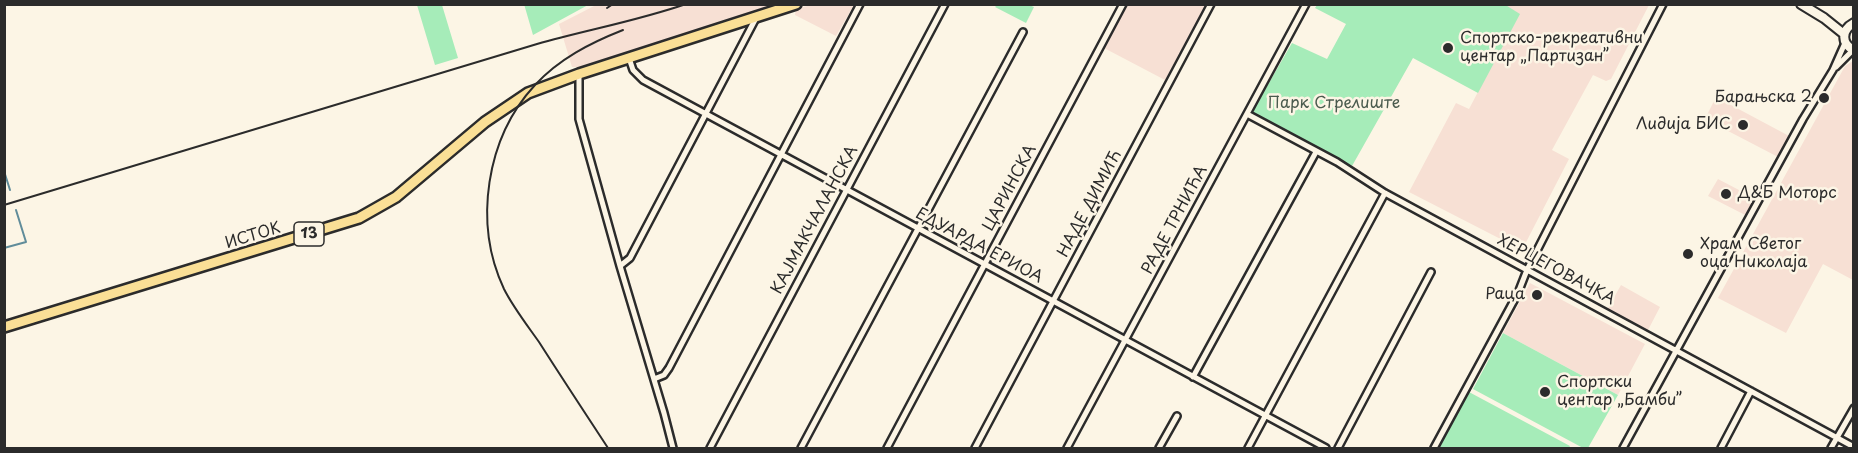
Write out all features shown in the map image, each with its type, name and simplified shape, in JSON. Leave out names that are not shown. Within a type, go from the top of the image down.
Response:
[{"type":"main road","name":"13","points":[[579,74],[796,4]]},
{"type":"main road","points":[[1801,4],[1844,34]]},
{"type":"main road","points":[[1824,18],[1851,25],[1844,34],[1845,43],[1853,50]]},
{"type":"main road","name":"ИСТОК","points":[[4,327],[364,216],[404,191],[508,105],[528,93],[579,74]]},
{"type":"street","points":[[654,380],[664,375],[669,368],[860,4]]},
{"type":"street","name":"КАЈМАКЧАЛАНСКА","points":[[710,448],[945,4]]},
{"type":"street","name":"ЦАРИНСКА","points":[[887,448],[1124,4]]},
{"type":"street","name":"НАДЕ ДИМИЋ","points":[[975,448],[1211,4]]},
{"type":"street","name":"РАДЕ ТРНИЋА","points":[[1067,448],[1306,4]]},
{"type":"street","points":[[1434,448],[1518,293],[1527,270],[1663,4]]},
{"type":"street","points":[[620,266],[630,258],[757,17]]},
{"type":"street","points":[[801,448],[1023,32]]},
{"type":"street","points":[[1623,448],[1803,119],[1833,70],[1845,43]]},
{"type":"street","points":[[1833,70],[1853,50]]},
{"type":"street","name":"ЕДУАРДА ЕРИОА","points":[[629,58],[633,70],[643,80],[1326,448]]},
{"type":"street","points":[[579,74],[579,119],[673,448]]},
{"type":"street","name":"ХЕРЦЕГОВАЧКА","points":[[1247,114],[1337,162],[1385,193],[1854,447]]},
{"type":"street","points":[[1193,377],[1316,152]]},
{"type":"street","points":[[1248,448],[1385,193]]},
{"type":"street","points":[[1338,448],[1431,272]]},
{"type":"street","points":[[1721,448],[1751,391]]},
{"type":"street","points":[[1831,448],[1854,408]]},
{"type":"street","points":[[1159,448],[1177,416]]},
{"type":"shaded area","points":[[596,5],[774,5],[583,67],[572,67],[559,24]]},
{"type":"shaded area","points":[[813,5],[854,5],[836,36],[795,15],[796,8]]},
{"type":"shaded area","points":[[1127,5],[1206,5],[1165,80],[1104,48]]},
{"type":"shaded area","points":[[1504,5],[1649,5],[1611,79],[1606,81],[1593,75],[1552,150],[1569,159],[1522,250],[1409,192],[1456,103],[1469,109],[1519,14]]},
{"type":"shaded area","points":[[1853,61],[1853,280],[1823,264],[1786,333],[1718,298],[1845,66]]},
{"type":"shaded area","points":[[1716,97],[1791,137],[1780,158],[1705,119]]},
{"type":"shaded area","points":[[1718,179],[1758,200],[1749,217],[1708,196]]},
{"type":"shaded area","points":[[1530,283],[1645,344],[1618,395],[1503,333]]},
{"type":"shaded area","points":[[1621,285],[1660,307],[1647,332],[1607,310]]},
{"type":"green space","points":[[524,4],[588,4],[588,5],[533,35]]},
{"type":"green space","name":"Парк Стрелиште","points":[[1504,4],[1520,14],[1478,93],[1413,58],[1352,166],[1252,112],[1292,43],[1327,59],[1346,24],[1315,8],[1317,5]]},
{"type":"green space","points":[[417,5],[442,5],[458,58],[435,65]]},
{"type":"green space","points":[[997,5],[1034,7],[1026,23],[995,7]]},
{"type":"green space","name":"Спортски центар „Бамби”","points":[[1503,333],[1618,395],[1588,448],[1583,448],[1473,389]]},
{"type":"green space","points":[[1469,392],[1570,446],[1569,448],[1439,448]]},
{"type":"waterway","points":[[4,171],[10,190]]},
{"type":"waterway","points":[[4,248],[26,242],[16,210]]},
{"type":"railway","points":[[607,8],[613,4]]},
{"type":"railway","points":[[4,205],[537,44],[686,4]]},
{"type":"railway","points":[[608,448],[504,289],[494,263],[487,209],[495,155],[518,106],[554,67],[587,46],[623,30]]},
{"type":"place","name":"Спортско-рекреативни центар „Партизан”","points":[[1448,48]]},
{"type":"place","name":"Барањска 2","points":[[1824,98]]},
{"type":"place","name":"Лидија БИС","points":[[1743,125]]},
{"type":"place","name":"Д&Б Моторс","points":[[1726,194]]},
{"type":"place","name":"Храм Светог оца Николаја","points":[[1688,254]]},
{"type":"place","name":"Раца","points":[[1537,295]]},
{"type":"place","name":"Спортски центар „Бамби”","points":[[1545,392]]}]
